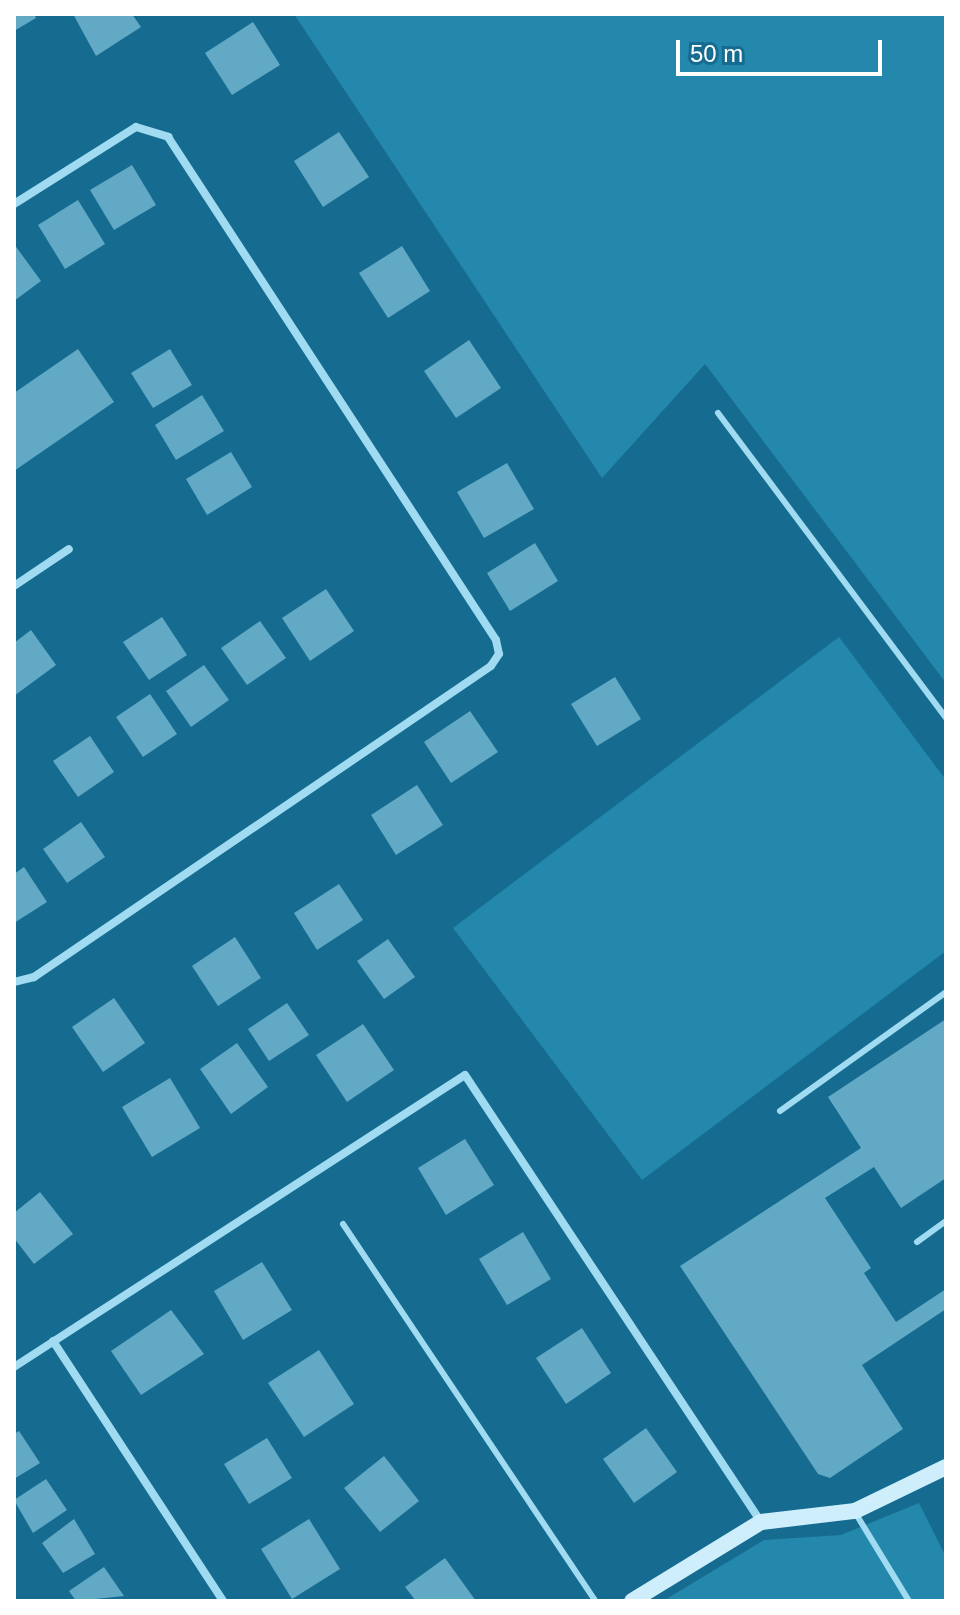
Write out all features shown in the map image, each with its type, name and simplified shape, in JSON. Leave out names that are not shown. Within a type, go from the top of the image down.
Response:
[{"type":"street","points":[[14,204],[136,127],[168,137],[496,640],[499,654],[491,666],[34,977],[14,982]]},
{"type":"street","points":[[14,586],[69,549]]},
{"type":"street","points":[[14,1367],[465,1075],[761,1522]]},
{"type":"street","points":[[53,1341],[223,1601]]},
{"type":"street","points":[[632,1601],[761,1522],[855,1511],[946,1467]]},
{"type":"lane","points":[[718,413],[946,718]]},
{"type":"lane","points":[[780,1111],[946,992]]},
{"type":"lane","points":[[917,1242],[946,1221]]},
{"type":"lane","points":[[343,1224],[595,1601]]},
{"type":"lane","points":[[855,1511],[909,1601]]},
{"type":"shaded area","points":[[294,14],[946,14],[946,683],[705,364],[602,478]]},
{"type":"shaded area","points":[[839,637],[946,780],[946,951],[642,1180],[453,928]]},
{"type":"shaded area","points":[[919,1503],[946,1557],[946,1601],[663,1601],[764,1540],[841,1535]]},
{"type":"building","points":[[14,14],[34,14],[36,18],[14,31]]},
{"type":"building","points":[[73,14],[132,14],[141,27],[96,56]]},
{"type":"building","points":[[253,22],[280,65],[232,95],[205,53]]},
{"type":"building","points":[[339,132],[369,177],[323,207],[294,161]]},
{"type":"building","points":[[132,165],[156,205],[114,230],[90,190]]},
{"type":"building","points":[[78,200],[105,244],[65,269],[38,225]]},
{"type":"building","points":[[14,244],[41,281],[14,301]]},
{"type":"building","points":[[402,246],[430,291],[388,318],[359,273]]},
{"type":"building","points":[[469,340],[501,388],[456,418],[424,371]]},
{"type":"building","points":[[78,349],[114,402],[14,471],[14,393]]},
{"type":"building","points":[[170,349],[192,385],[153,408],[131,373]]},
{"type":"building","points":[[202,395],[224,431],[176,460],[155,425]]},
{"type":"building","points":[[231,452],[252,487],[207,515],[186,479]]},
{"type":"building","points":[[507,463],[534,509],[484,538],[457,492]]},
{"type":"building","points":[[535,543],[558,581],[510,611],[487,573]]},
{"type":"building","points":[[326,589],[354,631],[310,661],[282,618]]},
{"type":"building","points":[[162,617],[187,655],[149,680],[123,642]]},
{"type":"building","points":[[260,621],[286,658],[247,685],[221,648]]},
{"type":"building","points":[[31,630],[56,665],[14,696],[14,643]]},
{"type":"building","points":[[204,665],[229,700],[191,727],[166,691]]},
{"type":"building","points":[[615,677],[641,719],[597,746],[571,704]]},
{"type":"building","points":[[150,694],[177,734],[143,757],[116,717]]},
{"type":"building","points":[[470,711],[498,752],[451,783],[424,742]]},
{"type":"building","points":[[90,736],[114,772],[78,797],[53,761]]},
{"type":"building","points":[[417,785],[443,825],[396,855],[371,815]]},
{"type":"building","points":[[81,822],[105,857],[67,883],[43,849]]},
{"type":"building","points":[[24,867],[47,902],[14,923],[14,874]]},
{"type":"building","points":[[339,884],[363,920],[317,950],[294,913]]},
{"type":"building","points":[[235,937],[261,978],[218,1006],[192,966]]},
{"type":"building","points":[[388,939],[415,977],[384,999],[357,961]]},
{"type":"building","points":[[114,998],[145,1043],[103,1072],[72,1027]]},
{"type":"building","points":[[287,1003],[309,1035],[269,1061],[248,1029]]},
{"type":"building","points":[[946,1019],[946,1178],[901,1208],[874,1167],[825,1198],[871,1268],[864,1273],[896,1322],[946,1289],[946,1309],[862,1365],[903,1429],[830,1478],[818,1474],[680,1266],[861,1148],[828,1097]]},
{"type":"building","points":[[363,1024],[394,1070],[347,1102],[316,1055]]},
{"type":"building","points":[[237,1043],[268,1087],[231,1114],[200,1069]]},
{"type":"building","points":[[170,1078],[200,1128],[152,1157],[122,1107]]},
{"type":"building","points":[[465,1139],[494,1185],[446,1215],[418,1168]]},
{"type":"building","points":[[40,1192],[73,1234],[34,1264],[14,1238],[14,1213]]},
{"type":"building","points":[[523,1232],[551,1279],[507,1305],[479,1259]]},
{"type":"building","points":[[262,1262],[292,1310],[243,1340],[214,1291]]},
{"type":"building","points":[[171,1310],[204,1354],[141,1395],[111,1351]]},
{"type":"building","points":[[582,1328],[611,1373],[566,1404],[536,1358]]},
{"type":"building","points":[[319,1350],[354,1404],[304,1437],[268,1383]]},
{"type":"building","points":[[646,1428],[677,1472],[634,1503],[603,1459]]},
{"type":"building","points":[[19,1431],[40,1463],[14,1479],[14,1434]]},
{"type":"building","points":[[267,1438],[292,1478],[249,1504],[224,1464]]},
{"type":"building","points":[[384,1456],[419,1501],[380,1532],[344,1488]]},
{"type":"building","points":[[46,1479],[67,1510],[33,1533],[14,1500]]},
{"type":"building","points":[[74,1519],[95,1554],[63,1573],[42,1543]]},
{"type":"building","points":[[309,1519],[340,1569],[292,1599],[261,1549]]},
{"type":"building","points":[[445,1558],[476,1601],[416,1601],[405,1587]]},
{"type":"building","points":[[104,1567],[124,1596],[76,1601],[69,1591]]}]
